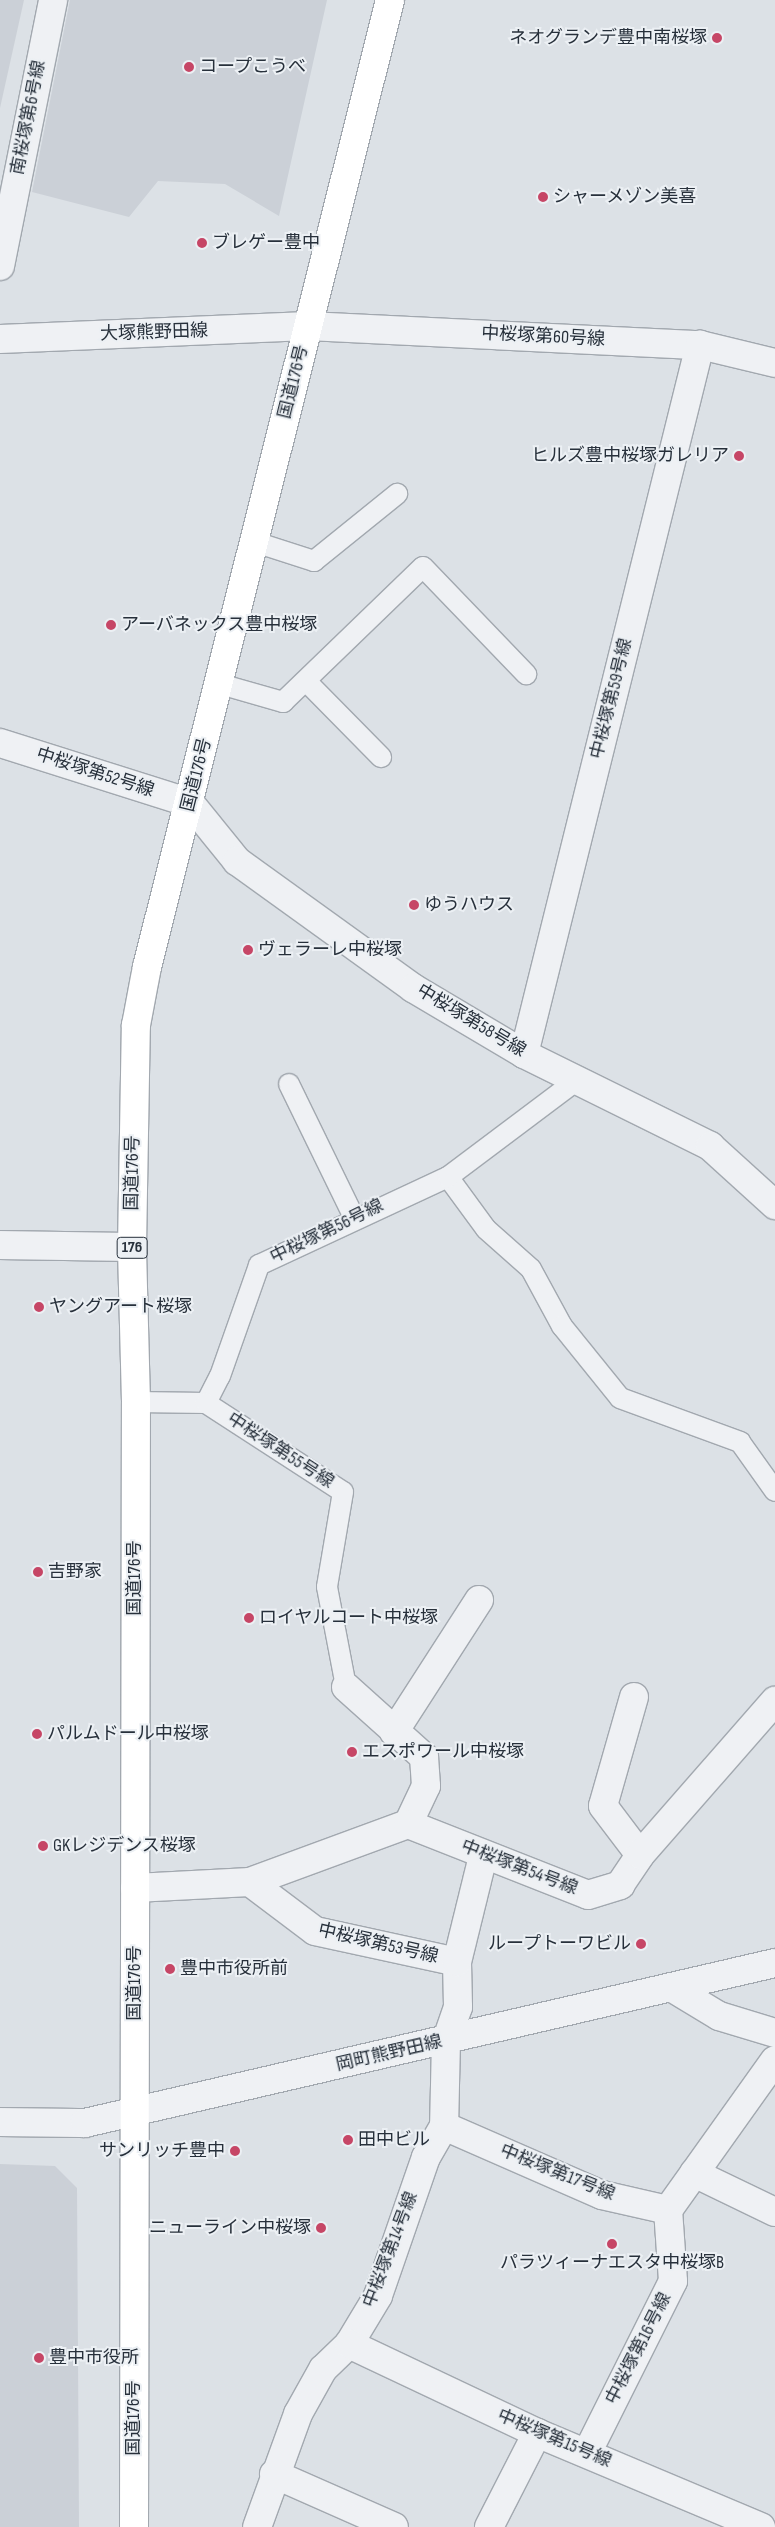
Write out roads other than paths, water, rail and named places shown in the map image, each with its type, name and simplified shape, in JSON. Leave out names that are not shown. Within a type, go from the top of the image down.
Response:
[{"type":"highway","name":"国道176号","points":[[134,2527],[133,2112],[136,1402],[132,1247],[136,1025],[147,967],[220,684],[390,0]]},
{"type":"street","name":"南桜塚第6号線","points":[[0,266],[53,0]]},
{"type":"street","name":"大塚熊野田線","points":[[0,340],[308,326]]},
{"type":"street","name":"中桜塚第60号線","points":[[308,326],[700,345],[775,363]]},
{"type":"street","name":"中桜塚第59号線","points":[[524,1054],[700,345]]},
{"type":"street","name":"中桜塚第52号線","points":[[0,743],[190,803]]},
{"type":"street","name":"中桜塚第58号線","points":[[190,803],[237,860],[413,988],[524,1054],[710,1146],[775,1205]]},
{"type":"street","points":[[0,1245],[132,1247]]},
{"type":"street","points":[[394,1732],[479,1600]]},
{"type":"street","name":"中桜塚第55号線","points":[[346,1687],[424,1757],[426,1786],[408,1824]]},
{"type":"street","points":[[634,1697],[603,1806],[640,1855]]},
{"type":"street","name":"中桜塚第54号線","points":[[408,1824],[483,1856],[588,1895],[620,1885],[640,1855],[775,1701]]},
{"type":"street","points":[[135,1888],[250,1882],[408,1824]]},
{"type":"street","name":"中桜塚第53号線","points":[[446,2041],[458,2008],[457,1962],[483,1856]]},
{"type":"street","name":"中桜塚第53号線","points":[[250,1882],[315,1931],[457,1962]]},
{"type":"street","name":"岡町熊野田線","points":[[0,2122],[85,2123],[446,2041],[775,1962]]},
{"type":"street","points":[[671,1987],[719,2016],[775,2033]]},
{"type":"street","name":"中桜塚第14号線","points":[[258,2527],[274,2474],[298,2414],[323,2369],[348,2344],[378,2296],[426,2157],[444,2126],[446,2041]]},
{"type":"street","points":[[668,2210],[775,2060]]},
{"type":"street","name":"中桜塚第17号線","points":[[444,2126],[602,2195],[668,2210]]},
{"type":"street","points":[[694,2174],[775,2212]]},
{"type":"street","name":"中桜塚第16号線","points":[[587,2453],[673,2281],[668,2210]]},
{"type":"street","name":"中桜塚第15号線","points":[[348,2344],[537,2434],[587,2453],[761,2527]]},
{"type":"street","points":[[489,2527],[537,2434]]},
{"type":"street","points":[[274,2474],[394,2527]]},
{"type":"lane","points":[[255,542],[314,561],[397,494]]},
{"type":"lane","points":[[220,684],[283,702],[423,566],[526,674]]},
{"type":"lane","points":[[306,681],[381,757]]},
{"type":"lane","name":"中桜塚第56号線","points":[[206,1404],[220,1376],[259,1265],[354,1217],[448,1177],[577,1080]]},
{"type":"lane","points":[[289,1084],[354,1217]]},
{"type":"lane","points":[[448,1177],[486,1229],[531,1269],[562,1326],[620,1398],[740,1442],[775,1491]]},
{"type":"lane","points":[[136,1402],[206,1404]]},
{"type":"lane","name":"中桜塚第55号線","points":[[206,1404],[343,1492],[327,1587],[346,1687]]},
{"type":"place","name":"ネオグランデ豊中南桜塚","points":[[717,38]]},
{"type":"place","name":"コープこうべ","points":[[189,67]]},
{"type":"place","name":"シャーメゾン美喜","points":[[543,197]]},
{"type":"place","name":"ブレゲー豊中","points":[[202,243]]},
{"type":"place","name":"ヒルズ豊中桜塚ガレリア","points":[[739,456]]},
{"type":"place","name":"アーバネックス豊中桜塚","points":[[111,625]]},
{"type":"place","name":"ゆうハウス","points":[[414,905]]},
{"type":"place","name":"ヴェラーレ中桜塚","points":[[248,950]]},
{"type":"place","name":"ヤングアート桜塚","points":[[39,1307]]},
{"type":"place","name":"吉野家","points":[[38,1572]]},
{"type":"place","name":"ロイヤルコート中桜塚","points":[[249,1618]]},
{"type":"place","name":"パルムドール中桜塚","points":[[37,1734]]},
{"type":"place","name":"エスポワール中桜塚","points":[[352,1752]]},
{"type":"place","name":"GKレジデンス桜塚","points":[[43,1846]]},
{"type":"place","name":"ループトーワビル","points":[[641,1944]]},
{"type":"place","name":"豊中市役所前","points":[[170,1969]]},
{"type":"place","name":"田中ビル","points":[[348,2140]]},
{"type":"place","name":"サンリッチ豊中","points":[[235,2151]]},
{"type":"place","name":"ニューライン中桜塚","points":[[321,2228]]},
{"type":"place","name":"パラツィーナエスタ中桜塚B","points":[[612,2244]]},
{"type":"place","name":"豊中市役所","points":[[39,2358]]}]
